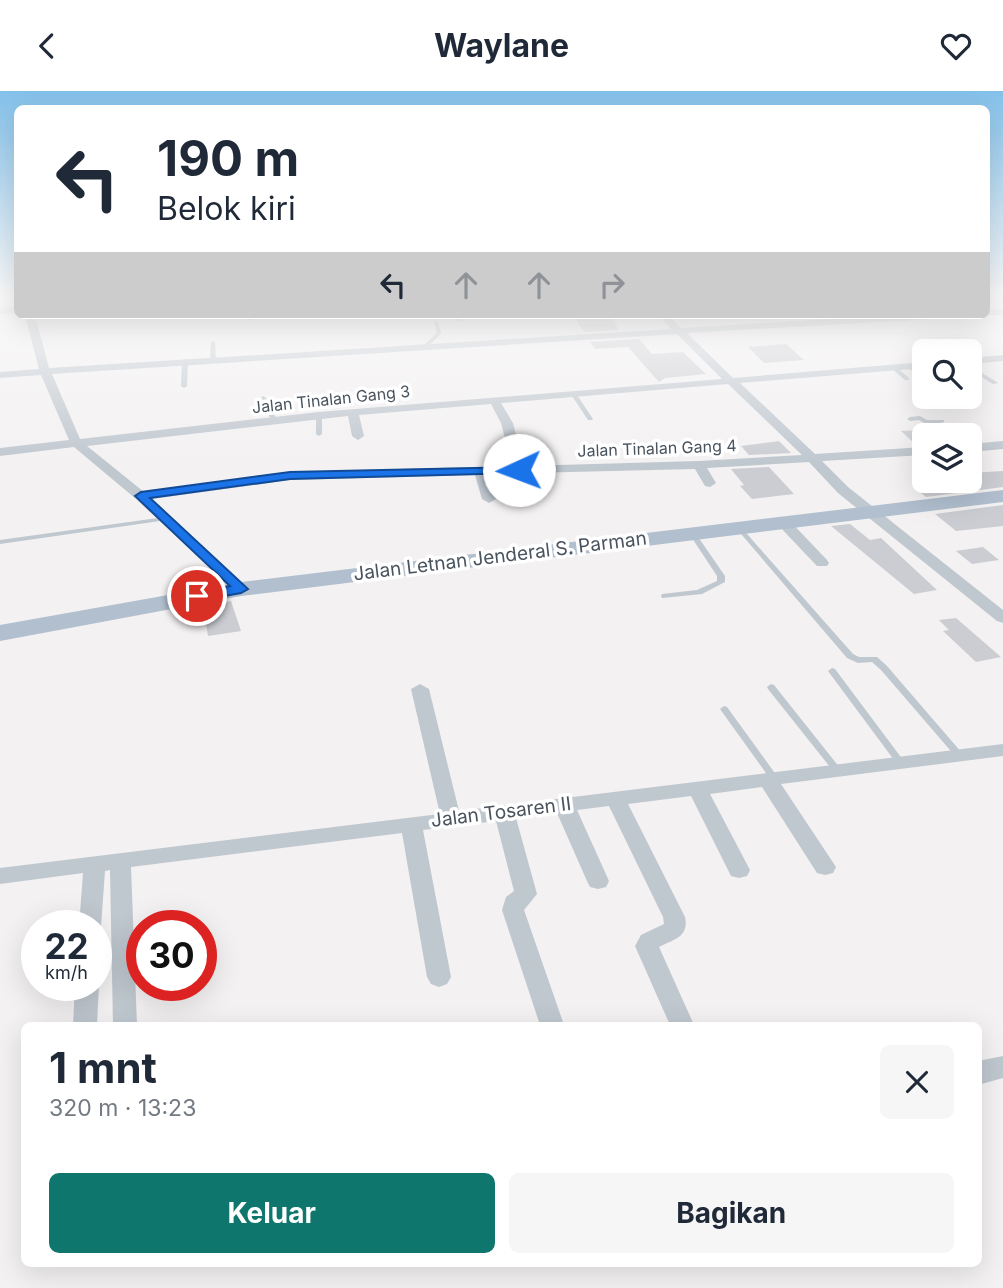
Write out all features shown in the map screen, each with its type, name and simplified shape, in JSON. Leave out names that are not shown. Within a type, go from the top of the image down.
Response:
[{"type":"main road","name":"Jalan Letnan Jenderal S. Parman","points":[[0,633],[241,589],[1003,496]]},
{"type":"street","points":[[41,353],[45,371],[76,443],[141,496],[241,589]]},
{"type":"street","points":[[0,375],[306,353]]},
{"type":"street","points":[[701,353],[772,417],[810,459],[869,512],[1003,618]]},
{"type":"street","points":[[982,360],[1003,358]]},
{"type":"street","points":[[989,360],[1003,369]]},
{"type":"street","name":"Jalan Tinalan Gang 3","points":[[0,452],[319,415],[912,366]]},
{"type":"street","points":[[494,400],[507,423],[519,470]]},
{"type":"street","points":[[353,412],[358,436]]},
{"type":"street","points":[[982,447],[1003,445]]},
{"type":"street","name":"Jalan Tinalan Gang 4","points":[[141,496],[290,475],[480,472],[699,464],[912,452]]},
{"type":"street","points":[[699,464],[710,483]]},
{"type":"street","points":[[480,472],[489,499]]},
{"type":"street","points":[[783,522],[822,563]]},
{"type":"street","points":[[420,689],[451,818]]},
{"type":"street","name":"Jalan Tosaren II","points":[[0,876],[1003,750]]},
{"type":"street","points":[[771,779],[825,867]]},
{"type":"street","points":[[697,788],[738,870]]},
{"type":"street","points":[[615,799],[674,917],[676,928],[649,941],[647,946],[681,1022]]},
{"type":"street","points":[[564,805],[598,881]]},
{"type":"street","points":[[503,812],[526,894],[514,903],[513,911],[551,1022]]},
{"type":"street","points":[[411,823],[439,977]]},
{"type":"street","points":[[120,861],[125,1022]]},
{"type":"street","points":[[91,910],[95,864]]},
{"type":"street","points":[[85,1022],[86,1001]]},
{"type":"street","points":[[982,1072],[1003,1066]]},
{"type":"lane","points":[[213,353],[213,359]]},
{"type":"lane","points":[[184,386],[185,361]]},
{"type":"lane","points":[[893,367],[907,379]]},
{"type":"lane","points":[[982,375],[995,383]]},
{"type":"lane","points":[[573,393],[590,419]]},
{"type":"lane","points":[[263,398],[274,420]]},
{"type":"lane","points":[[319,415],[319,434]]},
{"type":"lane","points":[[910,419],[942,423]]},
{"type":"lane","points":[[0,542],[165,519]]},
{"type":"lane","points":[[738,527],[850,656],[858,660],[874,659],[884,668],[959,755]]},
{"type":"lane","points":[[666,596],[699,592],[720,582],[721,576],[692,532]]},
{"type":"lane","points":[[832,671],[900,762]]},
{"type":"lane","points":[[771,687],[837,770]]},
{"type":"lane","points":[[724,709],[771,779]]},
{"type":"building","points":[[633,353],[684,353],[706,374],[665,378],[659,382]]},
{"type":"building","points":[[754,353],[796,353],[804,360],[764,363]]},
{"type":"building","points":[[901,431],[912,431],[912,441]]},
{"type":"building","points":[[779,441],[791,453],[749,455],[741,446]]},
{"type":"building","points":[[769,467],[794,494],[752,499],[740,486],[744,485],[731,469]]},
{"type":"building","points":[[1003,471],[1003,487],[982,490],[982,472]]},
{"type":"building","points":[[921,493],[957,493],[926,497]]},
{"type":"building","points":[[1003,505],[1003,526],[956,531],[935,514]]},
{"type":"building","points":[[850,524],[870,540],[881,538],[937,590],[914,594],[831,526]]},
{"type":"building","points":[[983,547],[999,560],[972,564],[956,551]]},
{"type":"building","points":[[231,601],[241,631],[208,636],[203,606]]},
{"type":"building","points":[[956,618],[1001,657],[976,662],[943,631],[949,630],[939,620]]},
{"type":"route","points":[[197,596],[241,589],[141,496],[290,475],[519,470]]}]
